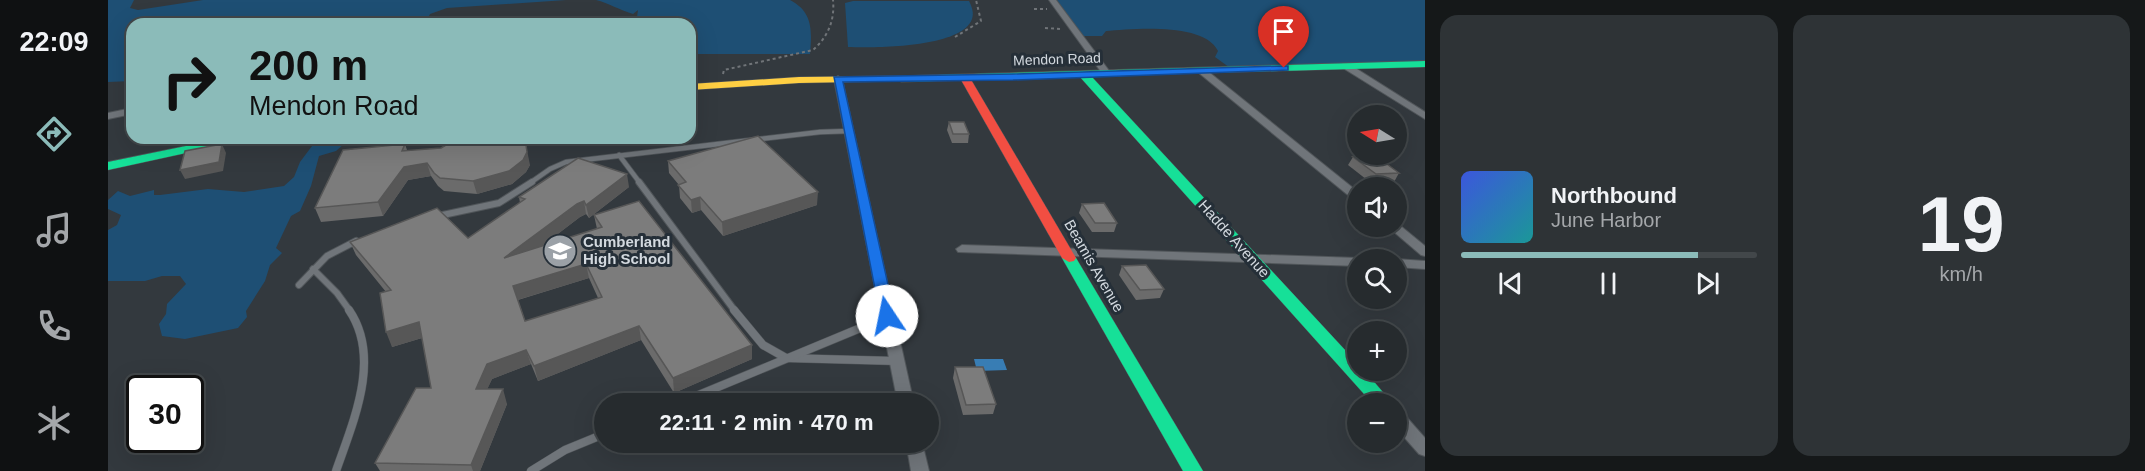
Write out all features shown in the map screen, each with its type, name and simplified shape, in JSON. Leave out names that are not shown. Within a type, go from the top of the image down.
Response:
[{"type":"street","points":[[1052,0],[1107,74]]},
{"type":"street","name":"Mendon Road","points":[[696,87],[838,79],[1084,75],[1425,64]]},
{"type":"street","points":[[1346,66],[1425,116]]},
{"type":"street","points":[[1202,71],[1347,189]]},
{"type":"street","name":"Hadde Avenue","points":[[1084,75],[1374,393]]},
{"type":"street","name":"Beamis Avenue","points":[[965,78],[1193,471]]},
{"type":"street","points":[[838,79],[904,393]]},
{"type":"street","points":[[108,116],[126,112]]},
{"type":"street","points":[[108,166],[212,144]]},
{"type":"street","points":[[1407,237],[1425,252]]},
{"type":"street","points":[[962,249],[1347,261]]},
{"type":"street","points":[[1407,264],[1425,265]]},
{"type":"street","points":[[1407,429],[1425,449]]},
{"type":"street","points":[[916,453],[920,471]]},
{"type":"lane","points":[[432,218],[505,201],[552,166],[619,155],[809,133],[850,131]]},
{"type":"lane","points":[[619,155],[749,330],[763,345],[786,358],[897,361]]},
{"type":"lane","points":[[299,285],[313,269],[342,247],[365,237]]},
{"type":"lane","points":[[313,269],[333,286],[350,310],[360,329],[365,353],[363,379],[336,471]]},
{"type":"lane","points":[[704,393],[887,316]]},
{"type":"lane","points":[[531,471],[565,450],[594,438]]},
{"type":"path","points":[[724,70],[813,50],[819,45],[832,23],[833,0]]},
{"type":"path","points":[[956,37],[980,23],[976,0]]},
{"type":"path","points":[[1034,9],[1051,9]]},
{"type":"path","points":[[1045,28],[1064,29]]},
{"type":"shaded area","points":[[108,0],[134,0],[130,8],[138,10],[203,0],[566,0],[447,8],[430,14],[428,18],[126,18],[126,81],[108,82]]},
{"type":"shaded area","points":[[596,0],[790,0],[798,5],[807,16],[811,30],[810,54],[696,54],[696,18],[637,18],[638,10],[633,14]]},
{"type":"shaded area","points":[[1057,0],[1425,0],[1425,64],[1233,70],[1215,57],[1218,51],[1210,42],[1184,31],[1133,29],[1106,31],[1102,36],[1081,36]]},
{"type":"shaded area","points":[[853,1],[969,1],[973,17],[965,29],[935,41],[896,46],[848,47],[845,3]]},
{"type":"shaded area","points":[[314,144],[344,144],[336,151],[319,156],[311,186],[300,211],[291,216],[276,248],[282,253],[270,265],[265,281],[246,311],[247,317],[238,328],[185,339],[162,336],[159,324],[166,314],[167,304],[186,284],[180,276],[162,276],[145,281],[108,281],[108,230],[117,225],[121,215],[108,209],[108,200],[118,191],[130,196],[154,190],[154,195],[160,195],[208,189],[244,192],[284,186],[294,177],[300,162]]},
{"type":"shaded area","points":[[974,359],[1003,359],[1007,370],[977,371]]},
{"type":"building","points":[[949,122],[964,122],[969,134],[953,134]]},
{"type":"building","points":[[758,136],[818,192],[722,222],[700,197],[691,200],[678,185],[686,182],[668,161]]},
{"type":"building","points":[[222,144],[219,162],[180,170],[185,151]]},
{"type":"building","points":[[405,144],[402,151],[441,148],[448,144],[525,144],[527,152],[523,160],[509,171],[473,181],[440,178],[427,163],[404,167],[378,202],[315,208],[343,150]]},
{"type":"building","name":"Cumberland High School","points":[[578,158],[627,174],[586,205],[584,201],[577,204],[504,258],[602,227],[594,215],[639,201],[752,345],[673,378],[639,326],[534,366],[526,350],[487,364],[476,389],[503,389],[471,465],[375,463],[416,388],[431,388],[419,322],[386,332],[380,293],[391,290],[350,242],[437,208],[468,238],[525,199],[519,197]],"holes":[[[586,264],[602,297],[525,321],[513,286]]]},
{"type":"building","points":[[1364,165],[1388,165],[1399,173],[1376,174]]},
{"type":"building","points":[[1104,203],[1117,223],[1095,223],[1082,204]]},
{"type":"building","points":[[1146,265],[1164,289],[1140,290],[1122,266]]},
{"type":"building","points":[[955,367],[983,367],[996,404],[966,405]]},
{"type":"traffic: fast","points":[[901,79],[1425,64]]},
{"type":"traffic: fast","points":[[1084,75],[1374,393]]},
{"type":"traffic: fast","points":[[108,166],[212,144]]},
{"type":"traffic: fast","points":[[1069,258],[1193,471]]},
{"type":"traffic: slow","points":[[696,87],[799,80],[901,79]]},
{"type":"traffic: jam","points":[[965,78],[1069,258]]},
{"type":"place","name":"Cumberland High School","points":[[560,251]]},
{"type":"route","points":[[887,316],[838,79],[1013,77],[1284,68]]}]
